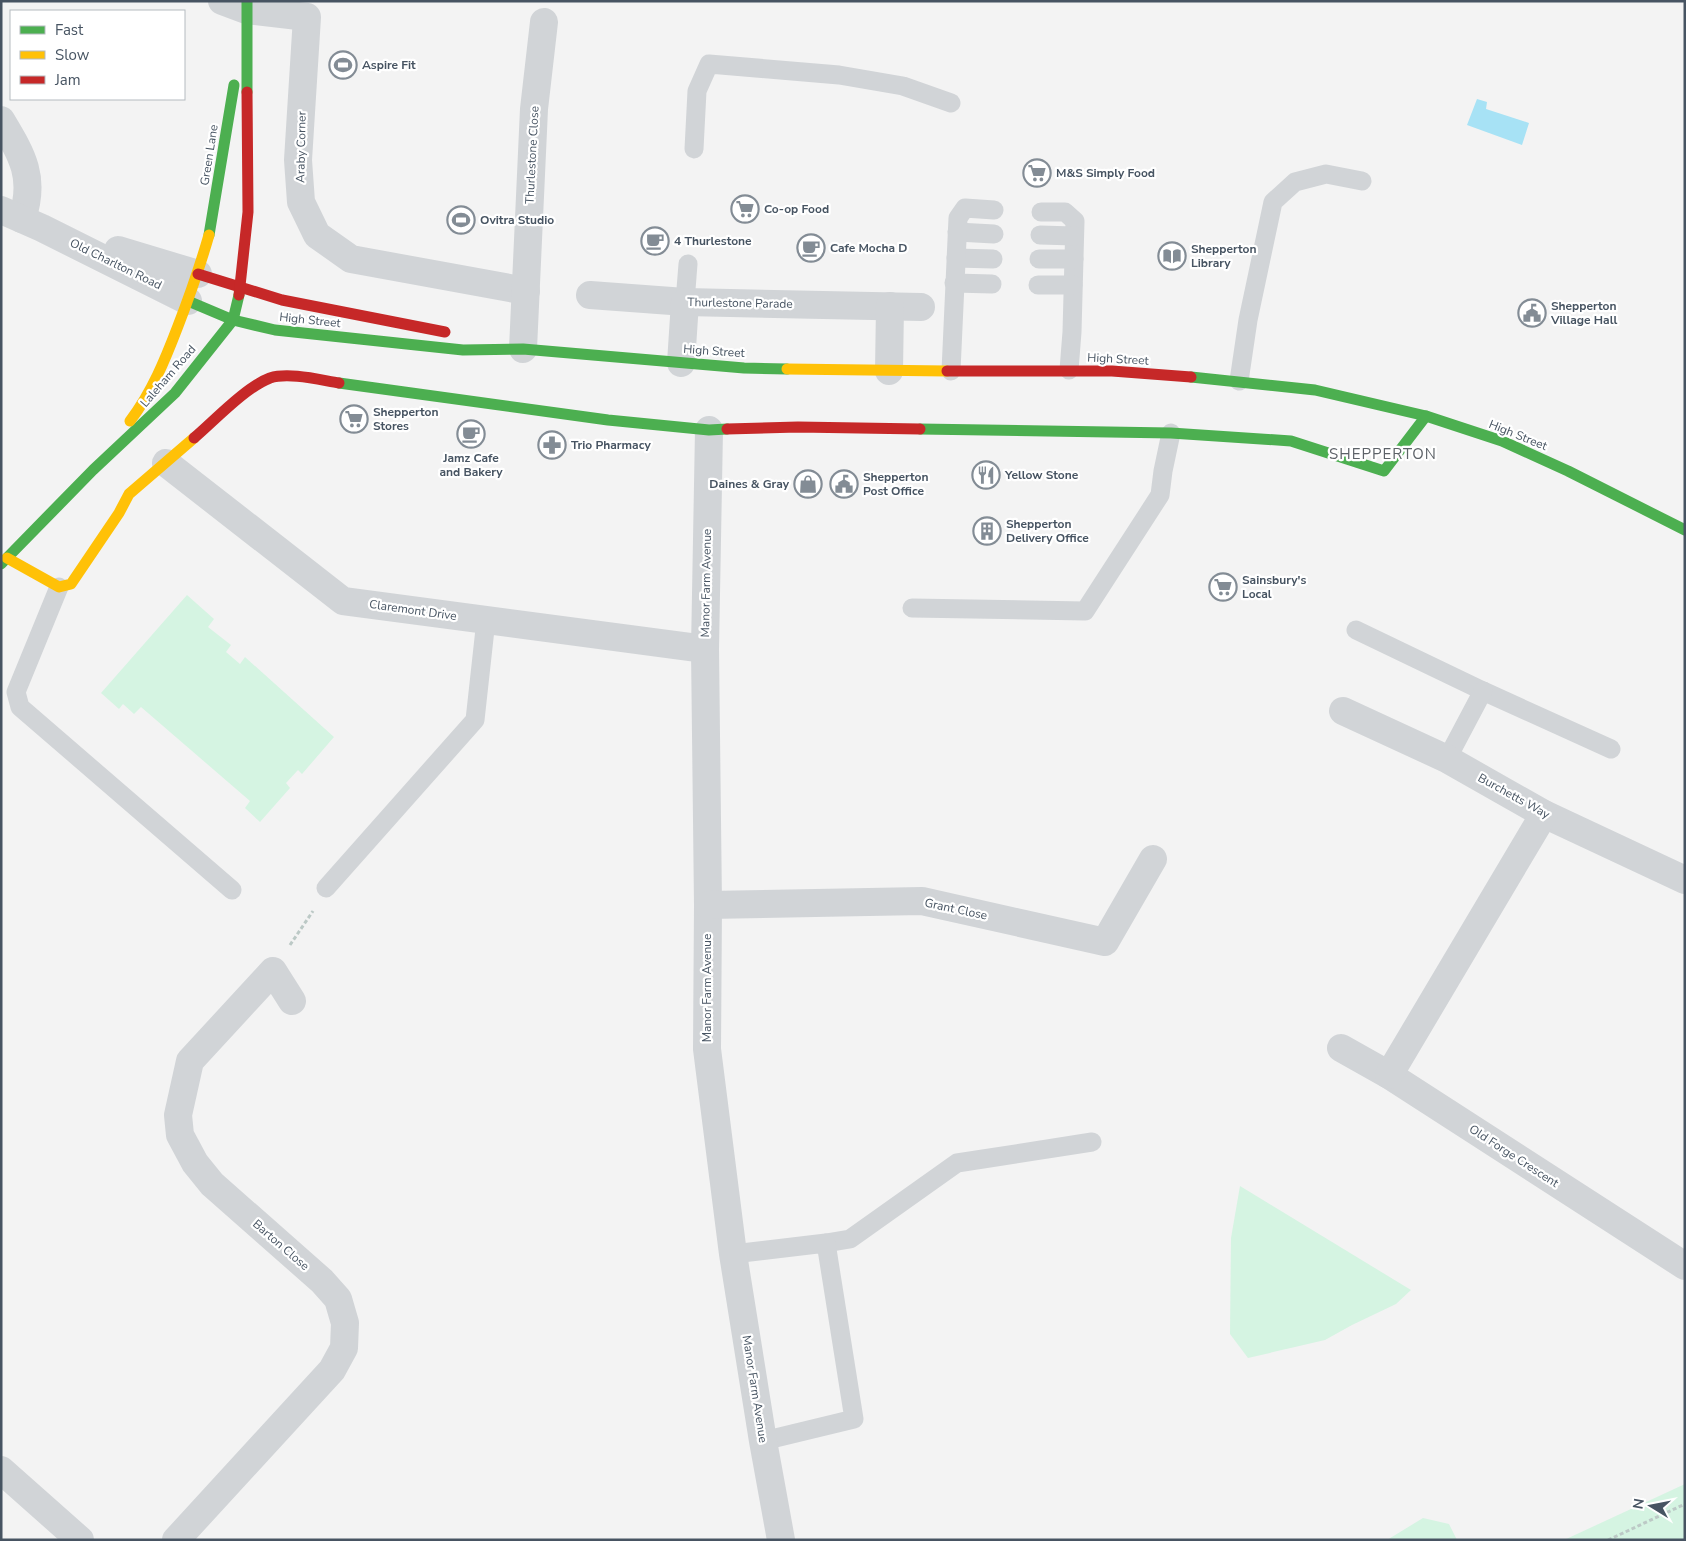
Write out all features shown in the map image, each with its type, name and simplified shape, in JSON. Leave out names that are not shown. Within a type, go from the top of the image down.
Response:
[{"type":"main road","name":"Green Lane","points":[[188,301],[198,274],[212,223],[238,4]]},
{"type":"main road","points":[[238,4],[248,212],[241,286]]},
{"type":"main road","name":"High Street","points":[[198,274],[282,300],[453,334]]},
{"type":"main road","name":"Laleham Road","points":[[4,561],[93,470],[152,416],[175,392],[233,320],[241,286]]},
{"type":"main road","name":"High Street","points":[[188,301],[233,320],[291,333],[454,349],[522,349],[744,368],[1112,371],[1239,381],[1315,390],[1426,416],[1502,440],[1685,530]]},
{"type":"main road","name":"Laleham Road","points":[[93,470],[142,405],[154,384],[188,301]]},
{"type":"main road","name":"High Street","points":[[471,337],[522,349]]},
{"type":"main road","points":[[4,561],[59,587],[71,584],[119,513],[129,494],[251,389],[271,378],[290,376],[608,420],[709,430],[798,427],[1171,433],[1291,441],[1384,471],[1426,416]]},
{"type":"street","name":"Araby Corner","points":[[238,4],[307,17],[298,160],[301,202],[317,235],[351,259],[526,291]]},
{"type":"street","name":"Thurlestone Close","points":[[522,349],[534,108],[544,22]]},
{"type":"street","points":[[1,120],[20,152],[29,180],[27,204],[22,219]]},
{"type":"street","name":"Old Charlton Road","points":[[22,219],[198,274]]},
{"type":"street","name":"Old Charlton Road","points":[[22,219],[188,301]]},
{"type":"street","name":"Thurlestone Parade","points":[[590,296],[685,302],[921,307]]},
{"type":"street","points":[[681,362],[685,302]]},
{"type":"street","points":[[889,370],[890,306]]},
{"type":"street","name":"Manor Farm Avenue","points":[[709,430],[705,649],[708,905],[707,1050],[734,1254],[763,1441],[781,1540]]},
{"type":"street","name":"Claremont Drive","points":[[166,463],[343,601],[705,649]]},
{"type":"street","name":"Burchetts Way","points":[[1343,711],[1447,759],[1544,814],[1685,880]]},
{"type":"street","points":[[1389,1076],[1544,814]]},
{"type":"street","name":"Grant Close","points":[[708,905],[922,901],[1105,942],[1153,859]]},
{"type":"street","points":[[273,971],[292,1000]]},
{"type":"street","name":"Barton Close","points":[[176,1540],[332,1370],[344,1348],[345,1323],[338,1299],[322,1281],[212,1184],[196,1163],[180,1135],[178,1114],[190,1061],[273,971]]},
{"type":"street","name":"Old Forge Crescent","points":[[1341,1048],[1389,1076],[1685,1266]]},
{"type":"street","points":[[1,1470],[80,1540]]},
{"type":"lane","points":[[694,149],[697,91],[709,64],[839,75],[903,86],[951,103]]},
{"type":"lane","points":[[1239,381],[1248,320],[1273,202],[1295,182],[1326,174],[1362,181]]},
{"type":"lane","points":[[950,370],[958,218],[965,208],[994,210]]},
{"type":"lane","points":[[1041,212],[1065,212],[1075,221],[1069,370]]},
{"type":"lane","points":[[957,232],[994,234]]},
{"type":"lane","points":[[1040,235],[1074,236]]},
{"type":"lane","points":[[956,258],[993,259]]},
{"type":"lane","points":[[1039,259],[1074,259]]},
{"type":"lane","points":[[685,302],[688,264]]},
{"type":"lane","points":[[954,283],[992,284]]},
{"type":"lane","points":[[1038,285],[1073,285]]},
{"type":"lane","points":[[912,608],[1085,611],[1160,495],[1171,433]]},
{"type":"lane","points":[[59,587],[16,692],[20,706],[232,890]]},
{"type":"lane","points":[[326,888],[475,720],[486,620]]},
{"type":"lane","points":[[1356,630],[1483,691],[1611,749]]},
{"type":"lane","points":[[1447,759],[1483,691]]},
{"type":"lane","points":[[734,1254],[850,1239],[957,1163],[1092,1142]]},
{"type":"lane","points":[[763,1441],[854,1419],[826,1243]]},
{"type":"path","points":[[273,971],[326,888]]},
{"type":"path","points":[[1608,1540],[1685,1504]]},
{"type":"green space","points":[[187,595],[214,619],[208,627],[231,645],[226,652],[240,664],[245,657],[334,737],[302,774],[298,770],[286,783],[290,788],[260,822],[245,808],[250,801],[141,707],[134,714],[123,704],[119,709],[101,693]]},
{"type":"green space","points":[[1240,1186],[1411,1290],[1396,1304],[1325,1340],[1248,1358],[1230,1334],[1231,1238]]},
{"type":"green space","points":[[1685,1484],[1685,1540],[1564,1540]]},
{"type":"green space","points":[[1423,1518],[1449,1524],[1457,1540],[1387,1540]]},
{"type":"water","points":[[1477,99],[1487,102],[1486,109],[1529,123],[1522,145],[1467,125]]},
{"type":"traffic: fast","points":[[247,1],[247,92]]},
{"type":"traffic: fast","points":[[209,235],[234,85]]},
{"type":"traffic: fast","points":[[1,564],[93,470],[175,393],[233,320],[239,295]]},
{"type":"traffic: fast","points":[[188,301],[233,320],[275,330],[463,350],[523,349],[744,368],[787,369]]},
{"type":"traffic: fast","points":[[1191,377],[1315,390],[1426,416],[1502,441],[1568,471],[1685,530]]},
{"type":"traffic: fast","points":[[339,383],[608,420],[709,430],[727,429]]},
{"type":"traffic: fast","points":[[920,429],[1171,433],[1291,441],[1384,471],[1426,416]]},
{"type":"traffic: slow","points":[[130,421],[151,387],[168,351],[191,292],[209,235]]},
{"type":"traffic: slow","points":[[787,369],[947,371]]},
{"type":"traffic: slow","points":[[7,558],[59,587],[71,584],[119,513],[129,494],[194,438]]},
{"type":"traffic: jam","points":[[239,295],[248,212],[247,92]]},
{"type":"traffic: jam","points":[[198,274],[282,300],[445,332]]},
{"type":"traffic: jam","points":[[947,371],[1112,371],[1191,377]]},
{"type":"traffic: jam","points":[[194,438],[241,396],[270,378],[295,376],[339,383]]},
{"type":"traffic: jam","points":[[727,429],[798,427],[920,429]]},
{"type":"place","name":"Aspire Fit","points":[[343,65]]},
{"type":"place","name":"M&S Simply Food","points":[[1037,173]]},
{"type":"place","name":"Co-op Food","points":[[745,209]]},
{"type":"place","name":"Ovitra Studio","points":[[461,220]]},
{"type":"place","name":"4 Thurlestone","points":[[655,241]]},
{"type":"place","name":"Cafe Mocha D","points":[[811,248]]},
{"type":"place","name":"Shepperton Library","points":[[1172,256]]},
{"type":"place","name":"Shepperton Village Hall","points":[[1532,313]]},
{"type":"place","name":"Shepperton Stores","points":[[354,419]]},
{"type":"place","name":"Jamz Cafe and Bakery","points":[[471,434]]},
{"type":"place","name":"Trio Pharmacy","points":[[552,445]]},
{"type":"place","name":"Yellow Stone","points":[[986,475]]},
{"type":"place","name":"Daines & Gray","points":[[808,484]]},
{"type":"place","name":"Shepperton Post Office","points":[[844,484]]},
{"type":"place","name":"Shepperton Delivery Office","points":[[987,531]]},
{"type":"place","name":"Sainsbury's Local","points":[[1223,587]]},
{"type":"district","name":"SHEPPERTON","points":[[1383,454]]}]
